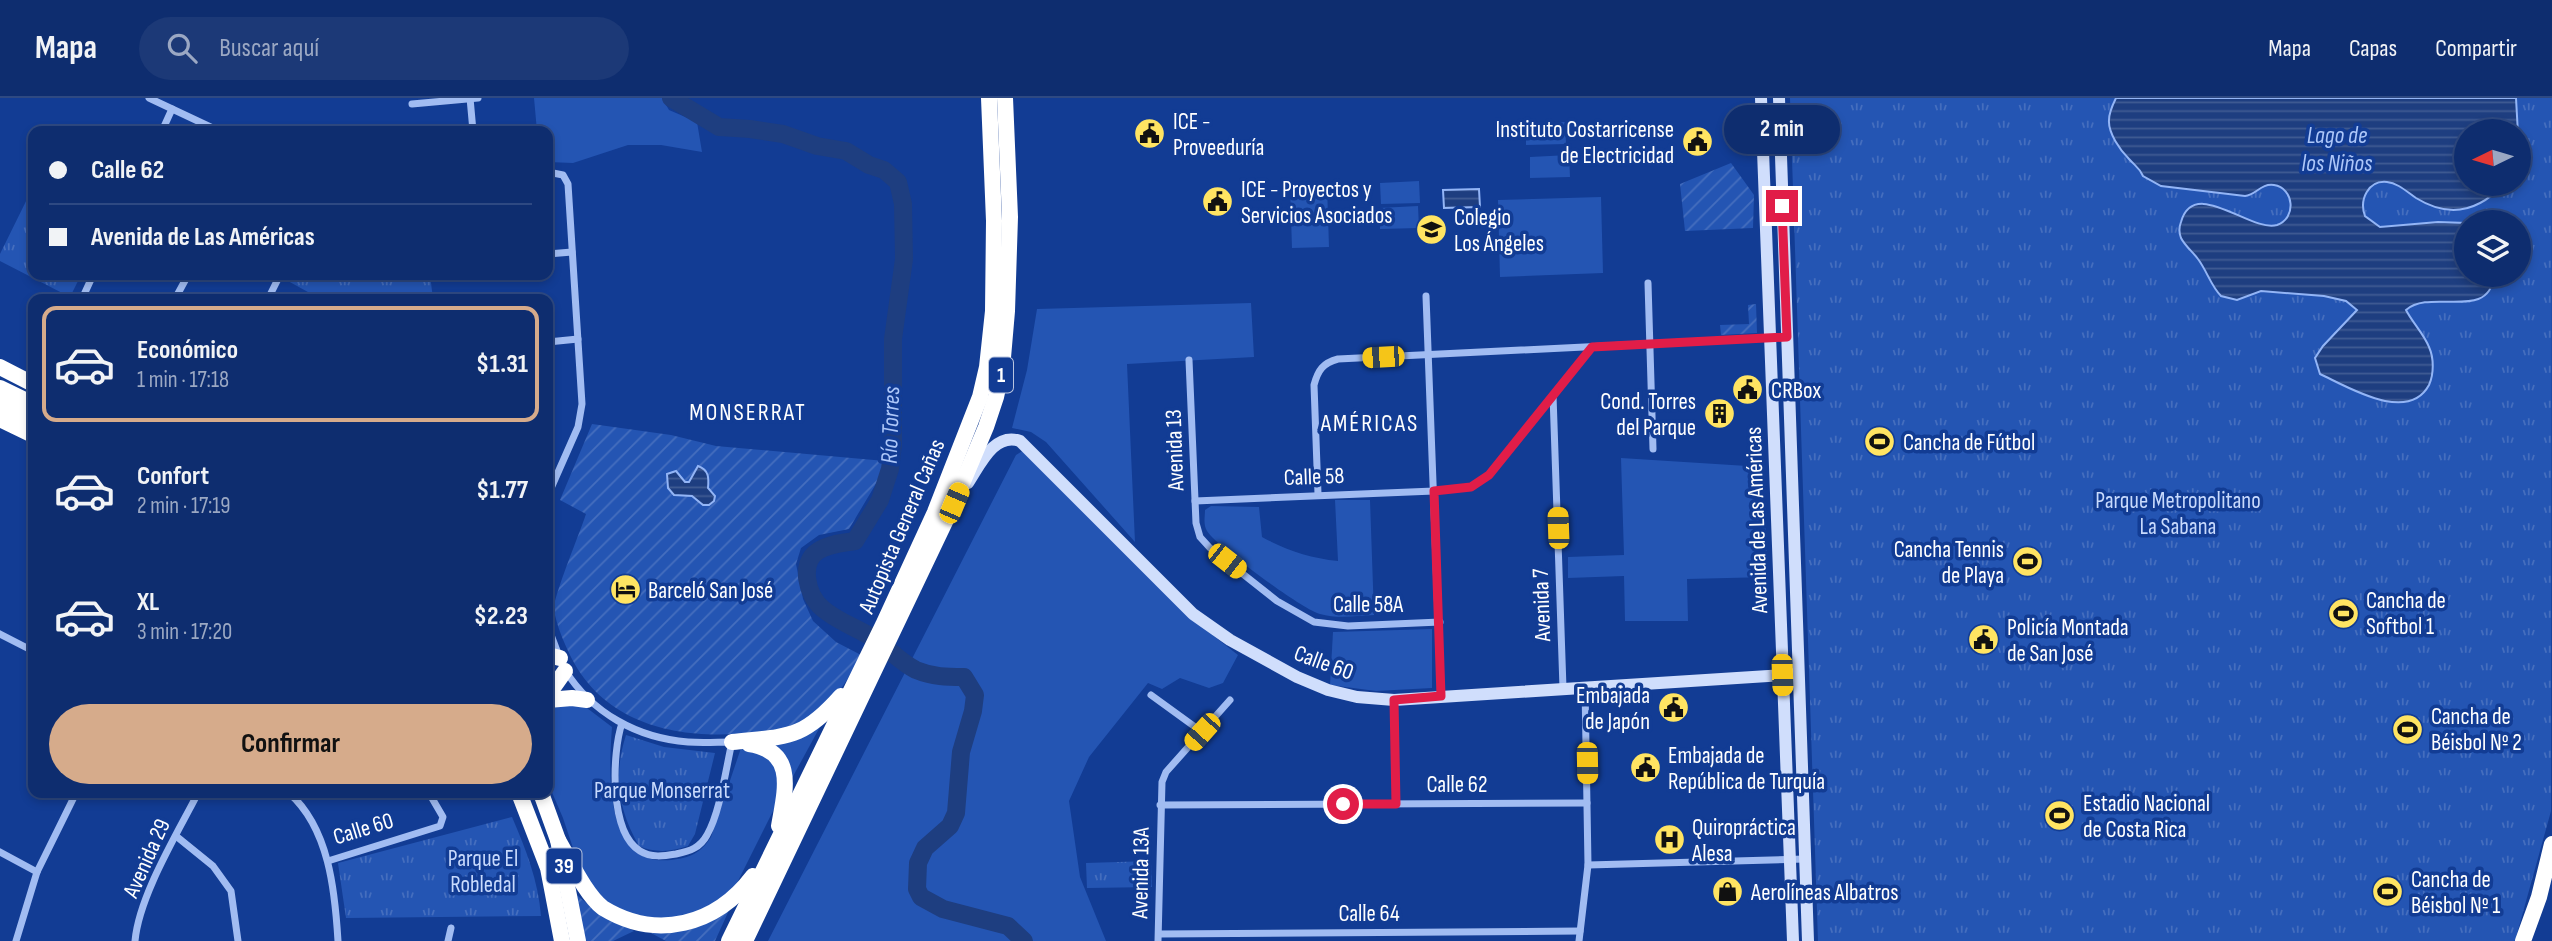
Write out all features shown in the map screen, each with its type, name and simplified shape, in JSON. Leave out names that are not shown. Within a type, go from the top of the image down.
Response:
[{"type":"highway","name":"Autopista General Cañas","points":[[888,627],[980,397],[987,367],[993,311],[995,220],[989,98]]},
{"type":"highway","name":"Autopista General Cañas","points":[[729,941],[861,677],[954,503],[986,427],[1002,369],[1007,311],[1010,217],[1005,98]]},
{"type":"highway","points":[[0,367],[28,381]]},
{"type":"highway","points":[[0,388],[28,402]]},
{"type":"highway","points":[[0,404],[28,417]]},
{"type":"highway","points":[[0,419],[28,433]]},
{"type":"highway","points":[[553,680],[558,662]]},
{"type":"highway","name":"Autopista General Cañas","points":[[745,941],[861,677]]},
{"type":"highway","points":[[732,741],[777,737],[806,729],[822,718],[861,677]]},
{"type":"highway","points":[[553,698],[587,700]]},
{"type":"highway","points":[[558,840],[602,907],[626,923],[652,929],[675,930],[692,927],[710,917],[744,888],[773,849],[786,777],[780,761],[766,748],[732,741]]},
{"type":"highway","name":"39","points":[[521,798],[548,869],[562,941]]},
{"type":"highway","name":"39","points":[[543,798],[558,840],[578,941]]},
{"type":"highway","points":[[2523,941],[2539,897],[2552,844]]},
{"type":"highway","points":[[548,869],[554,922],[552,941]]},
{"type":"main road","name":"Avenida de Las Américas","points":[[1761,98],[1793,941]]},
{"type":"main road","name":"Avenida de Las Américas","points":[[1779,98],[1808,941]]},
{"type":"main road","name":"Calle 60","points":[[954,503],[996,444],[1007,439],[1020,441],[1193,614],[1230,640],[1297,677],[1328,690],[1357,697],[1394,700],[1798,674]]},
{"type":"street","points":[[149,98],[208,126]]},
{"type":"street","points":[[412,104],[478,98]]},
{"type":"street","points":[[470,99],[473,126]]},
{"type":"street","points":[[164,126],[172,109]]},
{"type":"street","points":[[553,173],[563,175],[568,184],[582,404],[578,427],[553,484]]},
{"type":"street","points":[[553,254],[572,253]]},
{"type":"street","points":[[1648,283],[1653,449]]},
{"type":"street","points":[[1426,296],[1441,696]]},
{"type":"street","points":[[1318,494],[1314,385],[1317,373],[1323,366],[1338,359],[1787,337]]},
{"type":"street","points":[[553,342],[578,339]]},
{"type":"street","name":"Calle 58","points":[[1195,501],[1434,491],[1471,487],[1489,475],[1592,347]]},
{"type":"street","name":"Avenida 13","points":[[1189,360],[1196,523],[1200,537]]},
{"type":"street","name":"Avenida 7","points":[[1553,395],[1563,688]]},
{"type":"street","name":"Calle 58A","points":[[1200,537],[1277,601],[1314,621],[1348,626],[1440,622]]},
{"type":"street","points":[[0,634],[28,648]]},
{"type":"street","points":[[553,644],[558,662],[587,700],[622,723],[658,737],[678,741],[732,741],[719,802],[708,834],[701,844],[691,851],[663,856],[648,855],[636,849],[625,830],[613,779],[622,723]]},
{"type":"street","points":[[1579,941],[1588,865],[1585,687]]},
{"type":"street","points":[[1151,695],[1202,732]]},
{"type":"street","name":"Avenida 13A","points":[[1158,937],[1162,782],[1166,772],[1230,700]]},
{"type":"street","points":[[1394,700],[1396,804]]},
{"type":"street","points":[[16,941],[37,872],[74,798]]},
{"type":"street","name":"Avenida 29","points":[[135,941],[136,930],[152,886],[195,798]]},
{"type":"street","points":[[293,798],[307,814],[328,861],[336,904],[338,941]]},
{"type":"street","name":"Calle 60","points":[[328,861],[440,826],[443,817],[432,798]]},
{"type":"street","name":"Calle 62","points":[[1160,805],[1587,803]]},
{"type":"street","points":[[176,836],[213,866],[231,891],[238,941]]},
{"type":"street","points":[[0,852],[37,872]]},
{"type":"street","points":[[1588,865],[1805,859]]},
{"type":"street","points":[[448,941],[451,928]]},
{"type":"street","name":"Calle 64","points":[[1158,937],[1580,930]]},
{"type":"street","points":[[1398,932],[1399,941]]},
{"type":"green space","points":[[534,98],[662,98],[669,110],[697,122],[702,152],[661,145],[628,145],[573,163],[553,162],[553,126],[537,126]]},
{"type":"green space","name":"Parque Metropolitano La Sabana","points":[[1790,98],[2552,98],[2551,811],[2515,941],[1818,941]]},
{"type":"green space","points":[[1565,122],[1566,144],[1526,145],[1526,124]]},
{"type":"green space","points":[[1569,155],[1570,177],[1530,178],[1530,157]]},
{"type":"green space","points":[[1731,163],[1754,195],[1753,228],[1685,231],[1680,184]]},
{"type":"green space","points":[[1419,181],[1420,203],[1381,204],[1380,183]]},
{"type":"green space","points":[[1327,185],[1329,247],[1292,248],[1290,186]]},
{"type":"green space","points":[[28,197],[28,275],[0,261],[0,254]]},
{"type":"green space","points":[[1601,197],[1603,273],[1500,277],[1498,200]]},
{"type":"green space","points":[[1418,206],[1419,228],[1380,229],[1379,208]]},
{"type":"green space","points":[[37,280],[78,280],[72,294],[64,294]]},
{"type":"green space","points":[[431,280],[432,294],[312,294],[288,281]]},
{"type":"green space","points":[[1251,303],[1254,357],[1127,364],[1135,542],[1046,442],[1031,432],[1012,428],[1027,370],[1037,309]]},
{"type":"green space","points":[[1756,304],[1757,333],[1721,335],[1720,325],[1749,324],[1748,305]]},
{"type":"green space","points":[[592,424],[671,435],[716,446],[885,461],[877,482],[849,529],[819,535],[801,548],[796,564],[803,599],[813,621],[836,642],[861,655],[842,687],[817,715],[796,726],[772,730],[730,734],[677,731],[651,725],[628,715],[606,701],[587,682],[567,648],[554,609],[562,578],[586,514],[560,500]]},
{"type":"green space","points":[[1024,450],[1187,615],[1238,655],[1223,683],[1209,688],[1180,678],[1162,689],[1148,683],[1089,757],[1069,801],[1080,877],[1106,941],[768,941],[1016,455]]},
{"type":"green space","points":[[1621,458],[1763,467],[1768,577],[1687,579],[1688,621],[1625,621],[1624,576],[1568,578],[1568,557],[1624,555]]},
{"type":"green space","points":[[1335,500],[1370,500],[1374,615],[1333,616],[1310,610],[1242,563],[1214,539],[1205,526],[1205,510],[1211,506],[1259,507],[1262,537],[1298,553],[1338,561]]},
{"type":"green space","points":[[1432,629],[1432,688],[1376,691],[1330,685],[1333,632]]},
{"type":"green space","points":[[583,705],[612,727],[610,767],[615,812],[622,832],[633,848],[649,858],[678,859],[694,854],[703,847],[711,837],[741,748],[767,754],[781,778],[779,799],[738,881],[726,897],[676,922],[620,912],[596,894],[581,872],[553,795],[553,707]]},
{"type":"green space","points":[[821,725],[791,780],[765,743]]},
{"type":"green space","name":"Parque Monserrat","points":[[626,735],[664,747],[715,753],[695,834],[688,846],[663,851],[639,846],[626,819],[620,792],[620,764]]},
{"type":"green space","name":"Parque El Robledal","points":[[512,817],[527,853],[541,916],[346,918],[338,863]]},
{"type":"green space","points":[[1151,861],[1152,887],[1087,888],[1086,863]]},
{"type":"green space","points":[[573,892],[600,914],[634,931],[613,941],[582,941]]},
{"type":"green space","points":[[730,908],[715,941],[666,941],[651,933],[687,930]]},
{"type":"water","name":"Lago de los Niños","points":[[2116,98],[2516,98],[2517,119],[2454,119],[2454,196],[2490,196],[2484,201],[2463,209],[2441,208],[2429,205],[2399,186],[2387,182],[2375,184],[2364,198],[2365,216],[2380,227],[2454,223],[2454,287],[2491,287],[2482,297],[2471,301],[2430,302],[2417,304],[2406,310],[2427,342],[2432,356],[2433,371],[2429,385],[2419,396],[2407,402],[2393,402],[2361,393],[2320,374],[2315,358],[2357,310],[2346,301],[2324,296],[2261,291],[2237,300],[2221,296],[2181,238],[2180,224],[2188,209],[2198,204],[2210,205],[2266,225],[2277,225],[2288,216],[2289,197],[2281,187],[2274,185],[2245,196],[2161,186],[2143,176],[2118,146],[2109,125]]},
{"type":"water","points":[[1479,189],[1480,207],[1444,208],[1443,190]]},
{"type":"water","points":[[698,466],[706,472],[708,488],[715,496],[709,505],[703,505],[692,496],[674,495],[668,488],[667,474],[676,471],[685,482],[689,482]]},
{"type":"waterway","name":"Río Torres","points":[[671,98],[719,127],[783,134],[817,146],[846,151],[869,165],[884,170],[898,182],[903,204],[904,259],[893,339],[893,445],[890,469],[880,500],[855,541],[831,545],[818,551],[808,563],[807,579],[812,595],[828,613],[873,638],[916,670],[946,677],[964,677],[975,695],[961,752],[956,813],[950,826],[925,848],[918,863],[917,889],[921,897],[943,909],[1008,926],[1024,941]]},
{"type":"place","name":"ICE - Proveeduría","points":[[1150,134]]},
{"type":"place","name":"Instituto Costarricense de Electricidad","points":[[1697,142]]},
{"type":"place","name":"ICE - Proyectos y Servicios Asociados","points":[[1218,202]]},
{"type":"place","name":"Colegio Los Ángeles","points":[[1431,230]]},
{"type":"place","name":"CRBox","points":[[1748,390]]},
{"type":"place","name":"Cond. Torres del Parque","points":[[1719,414]]},
{"type":"place","name":"Cancha de Fútbol","points":[[1880,442]]},
{"type":"place","name":"Cancha Tennis de Playa","points":[[2027,562]]},
{"type":"place","name":"Barceló San José","points":[[625,590]]},
{"type":"place","name":"Cancha de Softbol 1","points":[[2343,613]]},
{"type":"place","name":"Policía Montada de San José","points":[[1984,640]]},
{"type":"place","name":"Embajada de Japón","points":[[1673,708]]},
{"type":"place","name":"Cancha de Béisbol Nº 2","points":[[2408,729]]},
{"type":"place","name":"Embajada de República de Turquía","points":[[1645,768]]},
{"type":"place","name":"Estadio Nacional de Costa Rica","points":[[2060,816]]},
{"type":"place","name":"Quiropráctica Alesa","points":[[1669,840]]},
{"type":"place","name":"Aerolíneas Albatros","points":[[1728,892]]},
{"type":"place","name":"Cancha de Béisbol Nº 1","points":[[2388,892]]},
{"type":"district","name":"MONSERRAT","points":[[748,412]]},
{"type":"district","name":"AMÉRICAS","points":[[1370,423]]},
{"type":"route","points":[[1343,804],[1396,804],[1394,700],[1441,696],[1434,491],[1471,487],[1489,475],[1592,347],[1787,337],[1782,206]]}]
